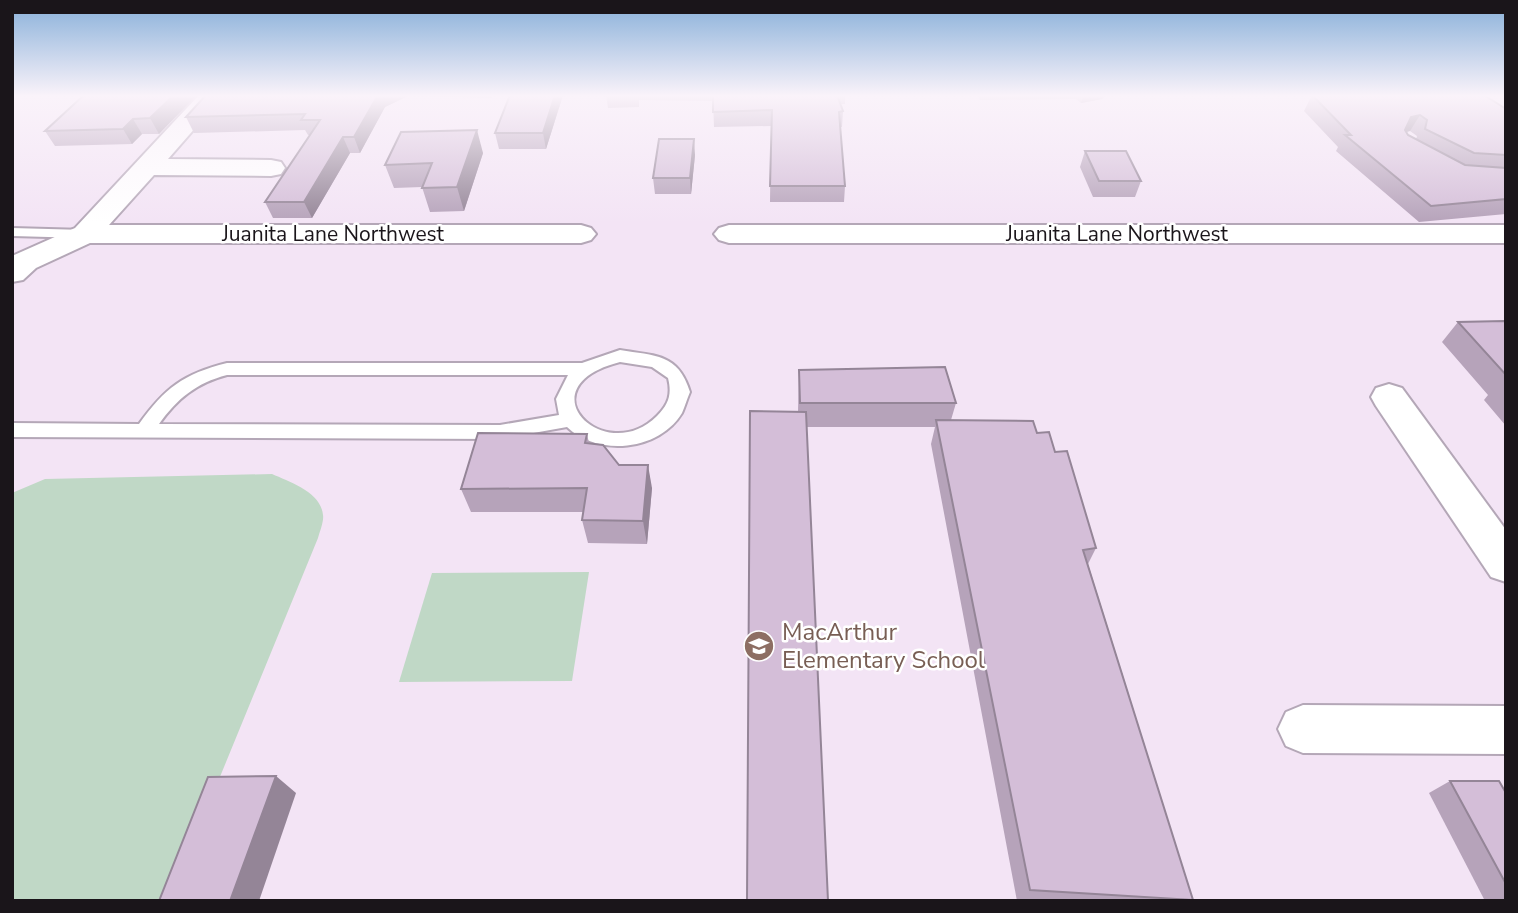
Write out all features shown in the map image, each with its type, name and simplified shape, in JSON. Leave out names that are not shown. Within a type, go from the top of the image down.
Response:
[{"type":"street","points":[[12,273],[25,261],[85,234],[173,138]]},
{"type":"street","points":[[146,167],[271,168]]},
{"type":"street","name":"Juanita Lane Northwest","points":[[85,234],[581,234]]},
{"type":"street","name":"Juanita Lane Northwest","points":[[729,234],[1506,234]]},
{"type":"street","points":[[1390,397],[1506,564]]},
{"type":"street","points":[[1303,729],[1506,730]]},
{"type":"lane","points":[[12,232],[85,234]]},
{"type":"lane","points":[[620,356],[656,361],[670,369],[679,380],[682,393],[678,406],[670,419],[656,429],[618,439],[598,437],[582,430],[570,420],[564,407],[565,393],[572,380],[585,369],[620,356]]},
{"type":"lane","points":[[144,430],[171,394],[186,382],[202,374],[227,369],[585,369]]},
{"type":"lane","points":[[12,430],[500,432],[570,420]]},
{"type":"green space","points":[[272,474],[311,494],[321,507],[322,523],[169,901],[12,901],[12,493],[45,479]]},
{"type":"green space","points":[[589,572],[572,681],[399,682],[432,573]]},
{"type":"building","points":[[308,138],[343,138],[304,202],[265,202]]},
{"type":"building","points":[[398,138],[474,138],[457,187],[422,188],[432,163],[385,165]]},
{"type":"building","points":[[771,138],[841,138],[845,186],[770,186]]},
{"type":"building","points":[[1348,138],[1413,138],[1465,165],[1506,168],[1506,199],[1431,206]]},
{"type":"building","points":[[1443,138],[1506,138],[1506,155],[1474,153]]},
{"type":"building","points":[[659,139],[694,139],[690,178],[653,178]]},
{"type":"building","points":[[1085,151],[1126,151],[1141,181],[1099,181]]},
{"type":"building","points":[[1458,322],[1506,322],[1506,375]]},
{"type":"building","points":[[945,367],[956,403],[800,403],[799,370]]},
{"type":"building","points":[[750,411],[806,412],[828,901],[747,901]]},
{"type":"building","points":[[936,420],[1033,421],[1037,433],[1049,432],[1055,452],[1067,451],[1096,548],[1083,550],[1193,900],[1030,890]]},
{"type":"building","points":[[478,433],[587,434],[585,443],[603,445],[619,465],[648,465],[643,521],[582,520],[587,488],[461,489]]},
{"type":"building","points":[[276,776],[230,901],[159,901],[208,777]]},
{"type":"building","points":[[1450,781],[1499,781],[1506,793],[1506,884]]},
{"type":"place","name":"MacArthur Elementary School","points":[[759,646]]}]
